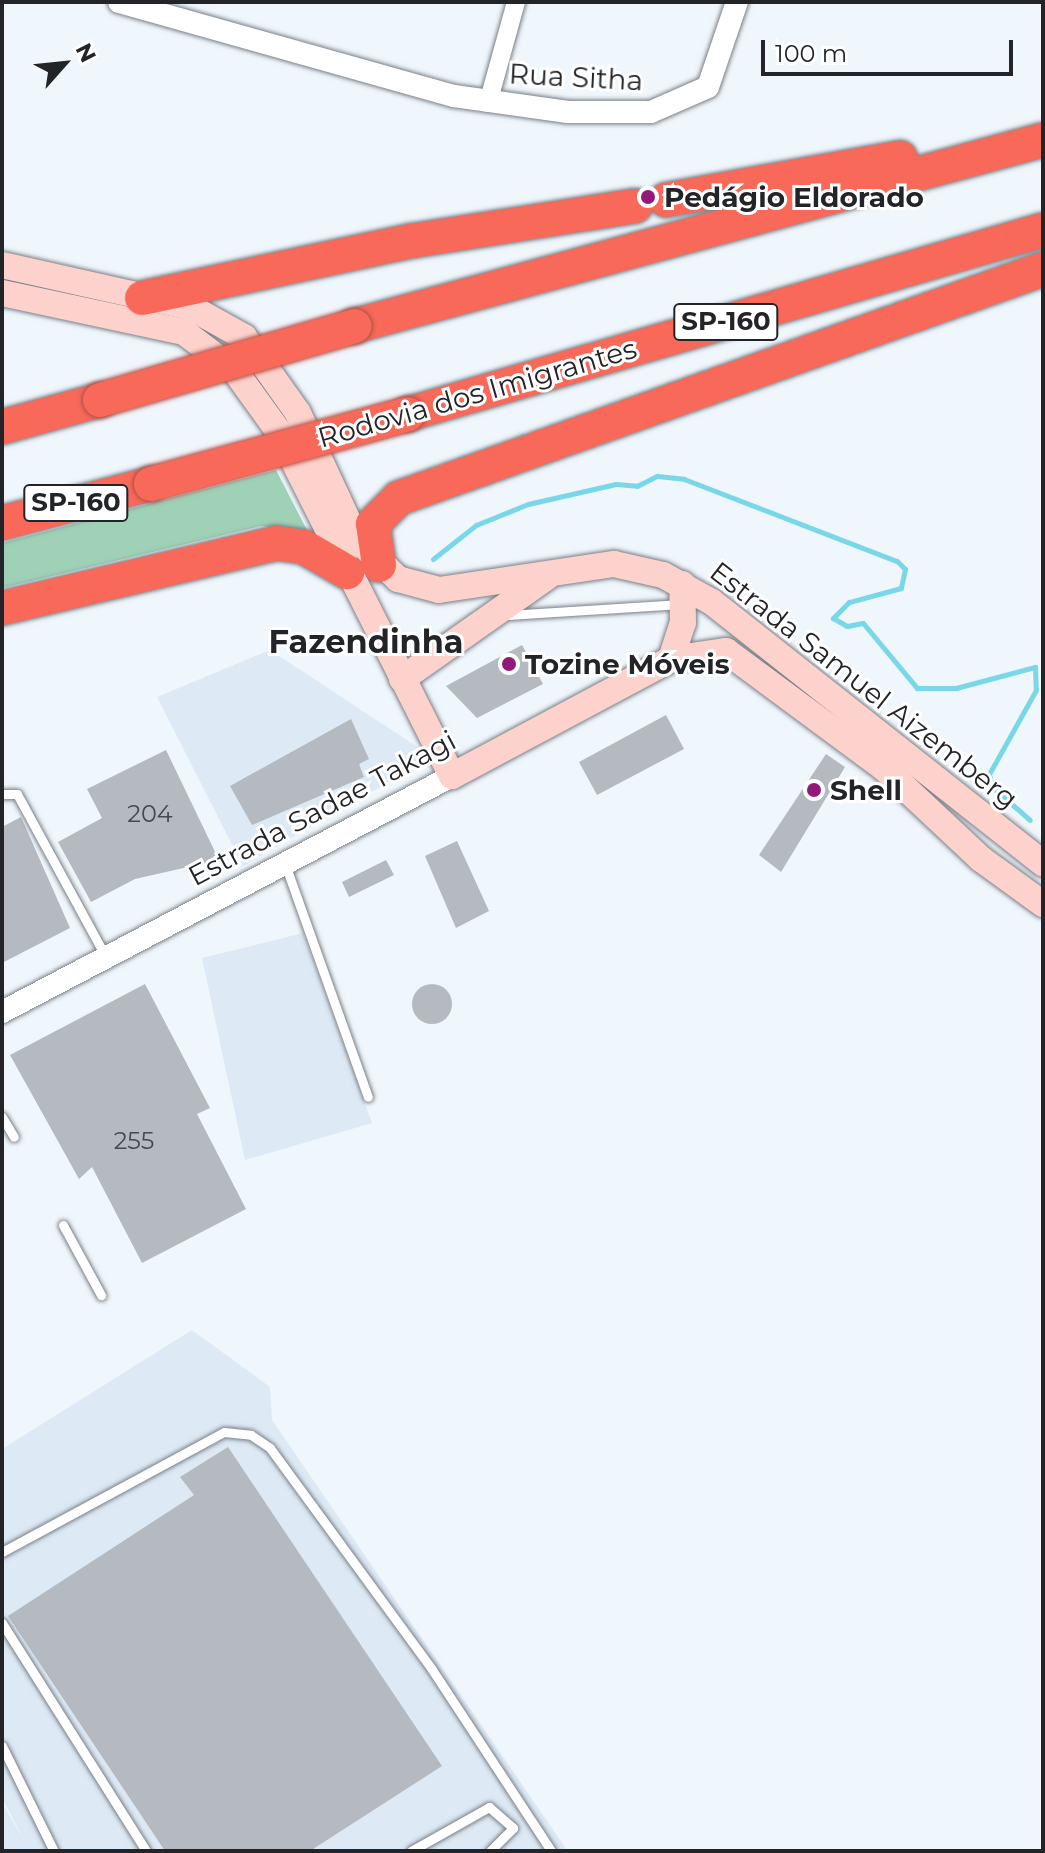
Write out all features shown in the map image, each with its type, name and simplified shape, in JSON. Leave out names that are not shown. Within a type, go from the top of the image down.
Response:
[{"type":"highway","points":[[142,298],[411,241],[1043,138]]},
{"type":"highway","points":[[2,427],[354,326],[1043,138]]},
{"type":"highway","name":"Rodovia dos Imigrantes","points":[[2,523],[408,414],[1043,230]]},
{"type":"highway","points":[[2,608],[276,543],[304,547],[363,568],[373,524],[399,498],[1043,269]]},
{"type":"main road","points":[[2,265],[208,314],[265,360],[346,520],[402,679],[452,776]]},
{"type":"main road","points":[[2,293],[169,328],[214,350],[269,413],[363,568]]},
{"type":"main road","name":"Estrada Samuel Aizemberg","points":[[363,568],[413,587],[451,588],[561,569],[627,565],[683,594],[712,602],[1043,863]]},
{"type":"main road","points":[[402,679],[474,624],[561,569]]},
{"type":"main road","points":[[671,659],[683,594]]},
{"type":"main road","name":"Estrada Samuel Aizemberg","points":[[671,659],[709,649],[741,657],[1043,904]]},
{"type":"main road","name":"Estrada Sadae Takagi","points":[[452,776],[671,659]]},
{"type":"street","name":"Rua Sitha","points":[[119,2],[488,103],[623,112],[680,104],[708,87],[718,71],[737,2]]},
{"type":"street","points":[[488,103],[516,2]]},
{"type":"street","name":"Estrada Sadae Takagi","points":[[2,1012],[452,776]]},
{"type":"lane","points":[[474,624],[523,612],[683,594]]},
{"type":"lane","points":[[2,794],[17,794],[106,957]]},
{"type":"lane","points":[[285,864],[368,1097]]},
{"type":"lane","points":[[2,1117],[14,1137]]},
{"type":"lane","points":[[63,1225],[101,1295]]},
{"type":"lane","points":[[2,1552],[224,1432],[251,1435],[270,1448],[431,1668],[551,1851]]},
{"type":"lane","points":[[2,1623],[146,1851]]},
{"type":"lane","points":[[2,1746],[54,1851]]},
{"type":"lane","points":[[411,1851],[489,1807],[513,1828],[490,1851]]},
{"type":"shaded area","points":[[270,650],[422,750],[420,764],[243,866],[157,697]]},
{"type":"shaded area","points":[[303,933],[372,1123],[245,1160],[202,958]]},
{"type":"shaded area","points":[[192,1330],[270,1387],[272,1420],[567,1850],[2,1851],[2,1803],[24,1840],[2,1798],[2,1449]]},
{"type":"green space","points":[[276,470],[308,532],[261,526],[2,588],[2,543]]},
{"type":"building","name":"Tozine Móveis","points":[[522,645],[543,684],[477,718],[446,686]]},
{"type":"building","points":[[666,715],[684,749],[597,795],[579,762]]},
{"type":"building","points":[[351,719],[369,759],[359,764],[364,777],[252,825],[230,786]]},
{"type":"building","points":[[166,750],[219,860],[135,879],[91,902],[58,842],[102,818],[87,789]]},
{"type":"building","points":[[826,754],[845,767],[781,872],[759,855]]},
{"type":"building","points":[[21,817],[70,928],[2,963],[2,827]]},
{"type":"building","points":[[457,841],[489,911],[456,928],[425,856]]},
{"type":"building","points":[[386,860],[394,875],[349,897],[342,882]]},
{"type":"building","points":[[145,984],[210,1108],[197,1114],[246,1209],[142,1263],[92,1167],[79,1179],[10,1055]]},
{"type":"building","points":[[432,984],[446,990],[452,1004],[446,1018],[432,1024],[418,1018],[412,1004],[418,990]]},
{"type":"building","points":[[228,1447],[442,1766],[310,1851],[165,1851],[8,1616],[194,1495],[180,1477]]},
{"type":"waterway","points":[[433,559],[476,525],[528,504],[616,484],[637,486],[657,476],[684,479],[897,561],[905,569],[901,588],[849,602],[833,618],[847,626],[863,623],[917,688],[956,688],[1035,667],[1036,690],[989,774],[992,787],[1030,820]]},
{"type":"place","name":"Pedágio Eldorado","points":[[648,197]]},
{"type":"place","name":"Tozine Móveis","points":[[509,664]]},
{"type":"place","name":"Shell","points":[[814,790]]},
{"type":"district","name":"Fazendinha","points":[[366,642]]}]
